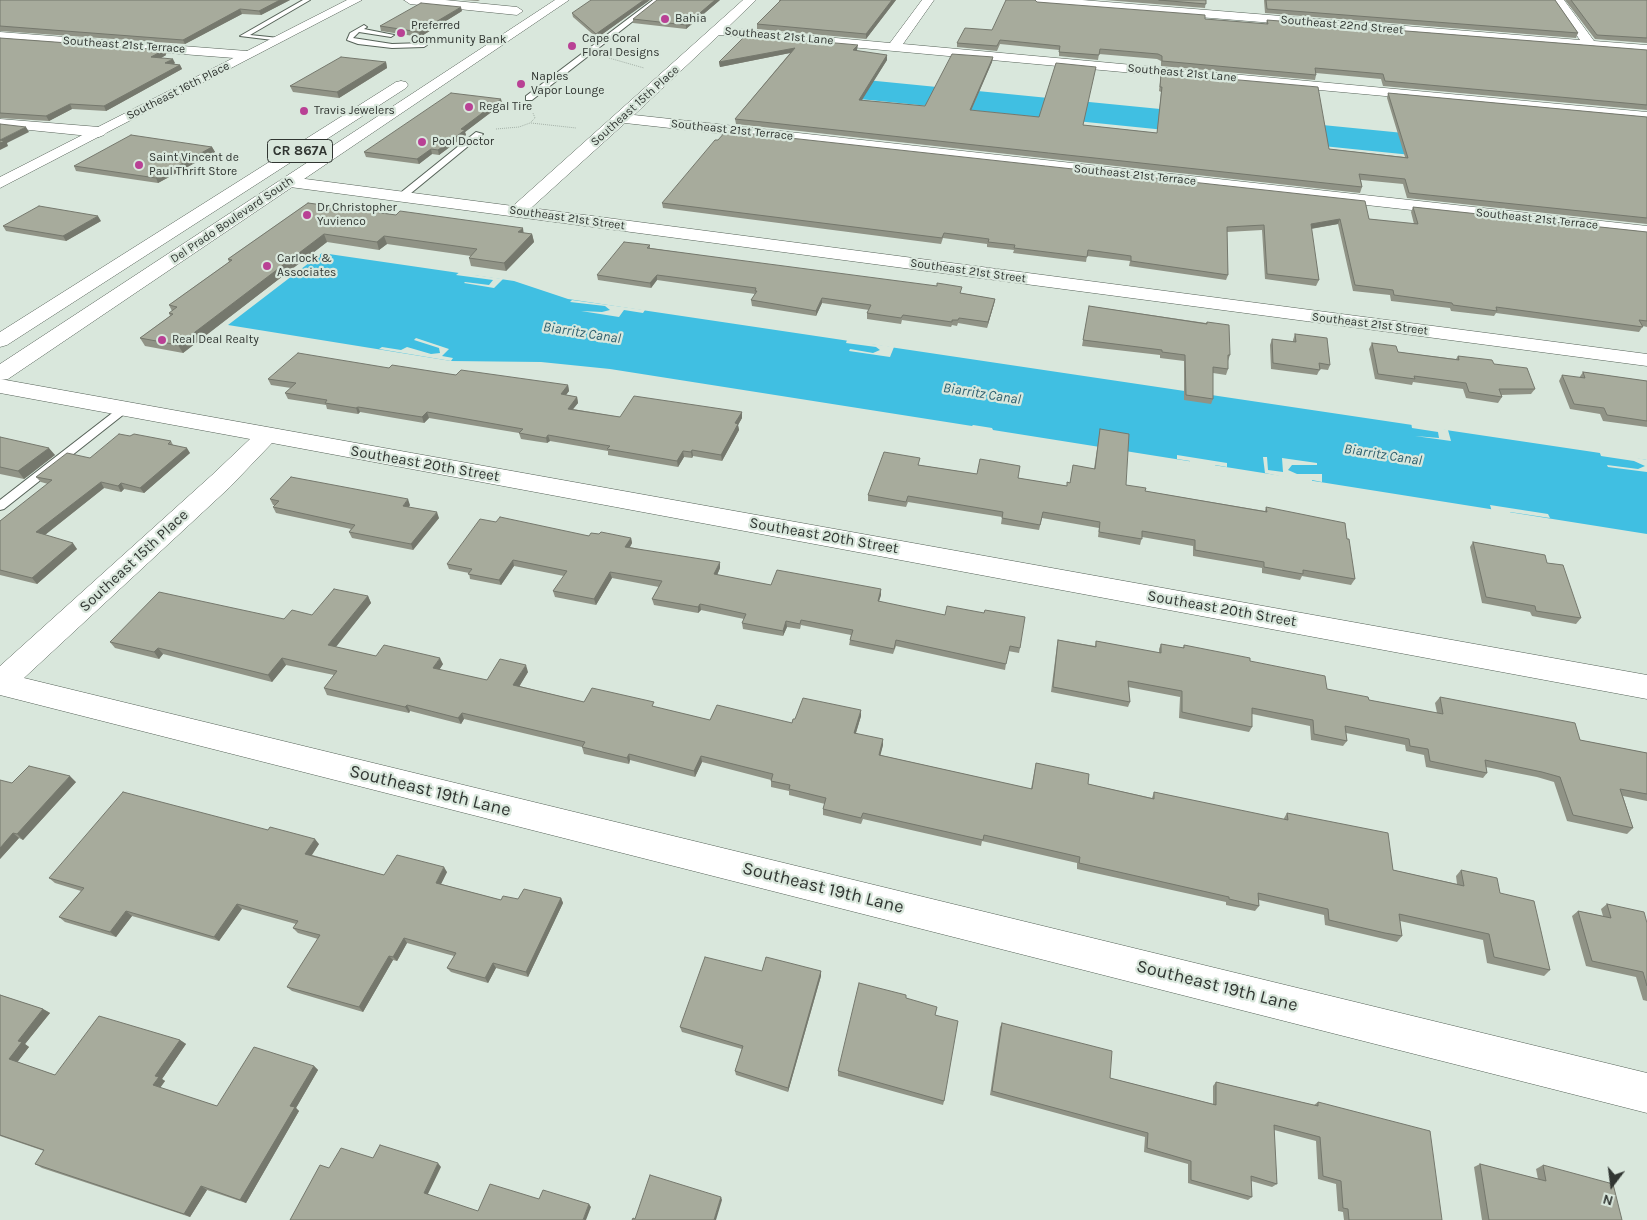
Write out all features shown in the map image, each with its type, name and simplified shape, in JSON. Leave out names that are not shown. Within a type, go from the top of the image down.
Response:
[{"type":"street","name":"Southeast 16th Place","points":[[0,183],[356,0]]},
{"type":"street","points":[[410,0],[523,8]]},
{"type":"street","name":"Del Prado Boulevard South","points":[[0,374],[563,0]]},
{"type":"street","name":"Southeast 15th Place","points":[[518,211],[750,0]]},
{"type":"street","points":[[894,47],[928,0]]},
{"type":"street","name":"Southeast 22nd Street","points":[[1037,0],[1647,49]]},
{"type":"street","points":[[1558,0],[1590,44]]},
{"type":"street","points":[[473,60],[486,43],[518,22],[523,8]]},
{"type":"street","points":[[493,27],[523,8]]},
{"type":"street","name":"Southeast 21st Lane","points":[[717,30],[1647,116]]},
{"type":"street","name":"Southeast 21st Terrace","points":[[0,36],[247,55]]},
{"type":"street","name":"Del Prado Boulevard South","points":[[0,341],[412,78]]},
{"type":"street","points":[[290,182],[287,178],[293,166],[350,127],[367,107]]},
{"type":"street","name":"Southeast 21st Terrace","points":[[622,118],[1647,231]]},
{"type":"street","points":[[0,123],[99,132]]},
{"type":"street","name":"Southeast 21st Street","points":[[290,182],[1647,360]]},
{"type":"street","name":"Southeast 20th Street","points":[[0,386],[1647,687]]},
{"type":"street","name":"Southeast 15th Place","points":[[0,683],[221,481],[266,436]]},
{"type":"street","name":"Southeast 19th Lane","points":[[0,683],[1647,1093]]},
{"type":"lane","points":[[278,40],[243,36],[307,0]]},
{"type":"lane","points":[[529,98],[657,0]]},
{"type":"lane","points":[[356,31],[361,31],[385,38],[356,31]]},
{"type":"lane","points":[[356,31],[352,40],[358,42],[392,46],[418,43],[396,41]]},
{"type":"lane","points":[[402,196],[479,134]]},
{"type":"lane","points":[[0,506],[124,409]]},
{"type":"path","points":[[587,54],[671,73]]},
{"type":"path","points":[[479,134],[490,130],[519,127],[530,123],[535,118],[527,104],[529,98]]},
{"type":"path","points":[[530,123],[608,131]]},
{"type":"water","points":[[776,71],[1647,157],[1510,165],[761,89]]},
{"type":"water","name":"Biarritz Canal","points":[[322,253],[514,281],[568,299],[1647,460],[1647,534],[993,430],[992,428],[610,369],[541,362],[451,361],[228,325]]},
{"type":"pier","points":[[461,271],[503,279],[494,288],[464,283],[489,285],[493,280],[456,275]]},
{"type":"pier","points":[[572,300],[645,310],[643,313],[624,310],[619,317],[581,311],[602,312],[610,310],[605,306],[570,302]]},
{"type":"pier","points":[[416,338],[449,349],[442,356],[453,358],[451,361],[379,349],[382,347],[401,350],[407,347],[431,354],[440,353],[439,348],[414,340]]},
{"type":"pier","points":[[858,339],[873,341],[872,344],[894,347],[890,357],[849,351],[850,349],[873,353],[880,350],[876,347],[846,343],[847,340],[857,341]]},
{"type":"pier","points":[[1411,422],[1448,430],[1451,441],[1415,436],[1439,438],[1438,432],[1412,428]]},
{"type":"pier","points":[[1599,450],[1647,460],[1647,472],[1608,467],[1607,465],[1638,469],[1645,466],[1634,461],[1601,456]]},
{"type":"pier","points":[[1177,455],[1227,463],[1227,467],[1215,465],[1215,468],[1190,463],[1190,461],[1177,459]]},
{"type":"pier","points":[[1263,457],[1267,457],[1268,470],[1283,472],[1282,458],[1317,463],[1317,465],[1292,465],[1288,470],[1297,474],[1322,474],[1322,482],[1312,480],[1312,483],[1265,473]]},
{"type":"pier","points":[[1490,505],[1548,514],[1550,518],[1510,512],[1510,515],[1492,512]]},
{"type":"building","points":[[0,0],[280,0],[259,11],[240,9],[183,40],[0,26]]},
{"type":"building","points":[[591,0],[644,0],[596,34],[572,13]]},
{"type":"building","points":[[657,0],[715,0],[686,25],[633,19]]},
{"type":"building","points":[[781,0],[892,0],[866,34],[757,24]]},
{"type":"building","points":[[1006,0],[1035,0],[1037,2],[1205,15],[1205,19],[1268,24],[1267,20],[1647,50],[1647,105],[1385,81],[1383,74],[1315,68],[1316,75],[1162,61],[1162,56],[1158,54],[1100,49],[1099,55],[1059,52],[1060,46],[1000,40],[997,46],[957,43],[965,28],[992,30]]},
{"type":"building","points":[[1159,0],[1206,0],[1206,4]]},
{"type":"building","points":[[1266,0],[1555,0],[1578,33],[1267,9]]},
{"type":"building","points":[[1571,0],[1647,0],[1647,38],[1597,35]]},
{"type":"building","points":[[421,3],[461,7],[419,32],[380,26]]},
{"type":"building","points":[[746,35],[858,45],[853,50],[887,55],[859,100],[925,106],[952,54],[993,57],[970,110],[1039,117],[1056,63],[1096,67],[1083,125],[1157,133],[1162,87],[1160,87],[1161,73],[1318,87],[1329,149],[1408,158],[1388,93],[1647,117],[1647,218],[1409,193],[1405,179],[1359,174],[1362,187],[735,119],[795,48],[719,62]]},
{"type":"building","points":[[0,38],[164,50],[151,57],[173,59],[165,63],[180,65],[104,106],[70,104],[46,116],[0,113]]},
{"type":"building","points":[[341,57],[386,62],[337,92],[290,86]]},
{"type":"building","points":[[451,93],[501,99],[461,129],[465,130],[438,150],[431,149],[417,159],[364,152]]},
{"type":"building","points":[[0,124],[26,127],[0,140]]},
{"type":"building","points":[[726,131],[1365,201],[1369,219],[1418,224],[1413,207],[1647,232],[1647,321],[1639,320],[1643,327],[1496,307],[1497,311],[1394,295],[1393,290],[1355,285],[1340,219],[1311,224],[1319,280],[1267,274],[1264,225],[1227,227],[1228,275],[1131,261],[1131,256],[1088,250],[1087,257],[1014,248],[1015,245],[988,242],[989,239],[944,233],[942,238],[662,203],[715,140],[718,140]]},
{"type":"building","points":[[131,135],[212,147],[156,178],[74,166]]},
{"type":"building","points":[[308,203],[396,215],[400,211],[523,228],[518,232],[532,234],[504,263],[469,258],[477,249],[384,236],[377,242],[324,234],[178,345],[140,338],[173,314],[169,313],[177,307],[169,305],[232,260],[228,259]]},
{"type":"building","points":[[39,206],[98,216],[63,236],[3,226]]},
{"type":"building","points":[[624,242],[650,245],[647,248],[715,257],[937,286],[937,283],[962,287],[960,293],[995,299],[988,322],[959,318],[958,320],[952,320],[952,322],[903,315],[901,318],[867,313],[871,305],[822,298],[816,311],[751,300],[757,291],[755,291],[756,288],[657,275],[650,283],[597,275]]},
{"type":"building","points":[[1089,306],[1207,324],[1207,322],[1229,325],[1230,355],[1228,355],[1228,369],[1213,367],[1213,399],[1186,395],[1185,355],[1162,352],[1162,350],[1083,340]]},
{"type":"building","points":[[1295,334],[1327,338],[1330,365],[1319,363],[1320,370],[1273,363],[1272,339],[1296,342]]},
{"type":"building","points":[[1372,343],[1396,346],[1398,352],[1459,360],[1458,356],[1492,360],[1494,364],[1527,368],[1535,389],[1499,389],[1502,397],[1469,392],[1466,383],[1414,376],[1415,379],[1378,374]]},
{"type":"building","points":[[298,353],[389,368],[392,365],[456,375],[461,370],[568,385],[561,394],[577,397],[568,409],[620,417],[634,396],[742,412],[735,423],[738,424],[721,455],[692,450],[691,452],[683,451],[677,461],[607,449],[610,446],[548,435],[546,438],[519,433],[523,429],[427,412],[422,417],[325,403],[327,400],[285,393],[296,383],[268,379]]},
{"type":"building","points":[[1583,372],[1647,381],[1647,421],[1607,415],[1604,408],[1574,404],[1562,375],[1585,378]]},
{"type":"building","points":[[1100,429],[1129,434],[1126,485],[1146,488],[1145,491],[1267,512],[1266,507],[1345,523],[1355,579],[1303,570],[1303,574],[1264,567],[1264,562],[1195,550],[1195,540],[1142,531],[1142,539],[1099,532],[1100,522],[1043,512],[1040,525],[1002,518],[1003,512],[908,496],[906,502],[868,495],[884,452],[920,458],[918,465],[977,474],[980,459],[1020,466],[1018,478],[1067,486],[1067,482],[1070,483],[1073,465],[1095,469]]},
{"type":"building","points":[[119,434],[130,436],[134,434],[171,441],[168,444],[187,448],[140,488],[121,483],[118,486],[101,482],[36,532],[73,543],[32,578],[0,570],[0,521],[52,480],[36,477],[67,453],[90,458]]},
{"type":"building","points":[[0,437],[49,448],[18,471],[0,467]]},
{"type":"building","points":[[291,477],[408,499],[403,506],[437,512],[411,544],[349,532],[355,525],[273,507],[279,501],[270,499]]},
{"type":"building","points":[[500,517],[589,536],[591,533],[599,534],[601,532],[631,538],[625,547],[720,562],[714,574],[771,585],[777,570],[881,589],[878,601],[945,615],[947,606],[984,613],[985,610],[1025,617],[1020,648],[1010,646],[1006,664],[896,640],[894,649],[850,640],[853,630],[801,620],[800,624],[786,621],[783,631],[742,623],[746,614],[700,604],[698,607],[652,599],[662,581],[610,572],[594,599],[553,591],[567,571],[513,560],[499,580],[468,574],[472,569],[447,564],[480,519],[496,522]]},
{"type":"building","points":[[1473,542],[1545,555],[1547,563],[1563,565],[1581,618],[1536,611],[1535,606],[1486,597]]},
{"type":"building","points":[[334,589],[368,596],[328,645],[376,656],[384,645],[440,658],[433,668],[487,680],[500,659],[526,665],[513,685],[584,702],[592,688],[654,702],[652,706],[710,720],[717,705],[792,723],[803,698],[861,710],[854,733],[883,739],[879,755],[1032,789],[1036,763],[1089,774],[1088,784],[1154,799],[1154,792],[1288,820],[1287,813],[1388,833],[1393,870],[1464,886],[1461,870],[1497,878],[1500,893],[1534,901],[1550,970],[1494,957],[1489,934],[1399,914],[1402,936],[1385,933],[1329,920],[1328,909],[1258,893],[1259,906],[1229,899],[1229,897],[1079,863],[1080,857],[984,835],[983,840],[863,813],[861,818],[823,809],[826,798],[789,789],[790,785],[771,781],[773,774],[701,756],[694,771],[629,754],[627,758],[582,747],[585,742],[462,713],[458,718],[407,705],[405,707],[324,688],[337,671],[282,658],[268,675],[158,648],[154,652],[110,642],[159,592],[284,619],[292,610],[312,615]]},
{"type":"building","points":[[1058,640],[1096,647],[1096,641],[1161,653],[1161,644],[1184,648],[1184,645],[1325,676],[1327,689],[1368,697],[1369,700],[1443,714],[1440,697],[1575,723],[1580,740],[1647,753],[1647,794],[1620,789],[1633,828],[1573,815],[1560,777],[1485,760],[1487,773],[1430,761],[1428,749],[1410,746],[1409,739],[1345,726],[1347,741],[1314,734],[1313,720],[1252,708],[1252,727],[1182,712],[1182,691],[1128,681],[1130,702],[1053,687]]},
{"type":"building","points":[[29,766],[70,776],[17,834],[13,833],[0,848],[0,780],[12,783]]},
{"type":"building","points":[[123,792],[268,830],[270,827],[315,839],[305,854],[384,875],[397,855],[444,867],[436,883],[501,900],[503,896],[518,899],[524,889],[561,898],[526,972],[493,963],[485,978],[447,968],[456,953],[404,938],[393,957],[389,956],[359,1007],[287,987],[320,935],[293,928],[298,921],[237,904],[214,937],[126,911],[110,932],[59,917],[84,888],[49,878]]},
{"type":"building","points":[[1607,904],[1644,912],[1647,923],[1647,986],[1643,972],[1592,961],[1578,911],[1611,918]]},
{"type":"building","points":[[705,957],[762,971],[766,957],[821,971],[788,1088],[735,1071],[743,1046],[680,1027]]},
{"type":"building","points":[[859,983],[906,995],[906,998],[937,1007],[935,1015],[958,1021],[944,1101],[838,1071]]},
{"type":"building","points":[[0,995],[43,1009],[18,1041],[22,1042],[9,1059],[55,1075],[99,1016],[180,1040],[155,1076],[159,1077],[153,1085],[217,1106],[254,1047],[314,1066],[290,1106],[295,1107],[240,1200],[201,1186],[184,1214],[35,1164],[44,1150],[0,1135]]},
{"type":"building","points":[[1002,1023],[1112,1051],[1110,1078],[1216,1105],[1216,1082],[1318,1106],[1318,1102],[1430,1131],[1442,1220],[1349,1220],[1348,1209],[1343,1208],[1341,1181],[1323,1176],[1320,1137],[1274,1125],[1277,1184],[1251,1176],[1252,1197],[1191,1180],[1191,1161],[1147,1148],[1148,1133],[992,1091]]},
{"type":"building","points":[[380,1145],[438,1163],[424,1193],[478,1211],[490,1184],[539,1199],[543,1190],[589,1204],[583,1220],[290,1220],[320,1165],[329,1168],[341,1148],[373,1158]]},
{"type":"building","points":[[1480,1164],[1546,1181],[1543,1165],[1613,1184],[1622,1220],[1489,1220]]},
{"type":"building","points":[[650,1175],[721,1197],[714,1220],[632,1220],[633,1218],[635,1219]]},
{"type":"place","name":"Bahia","points":[[665,19]]},
{"type":"place","name":"Preferred Community Bank","points":[[401,33]]},
{"type":"place","name":"Cape Coral Floral Designs","points":[[572,46]]},
{"type":"place","name":"Naples Vapor Lounge","points":[[521,84]]},
{"type":"place","name":"Regal Tire","points":[[469,107]]},
{"type":"place","name":"Travis Jewelers","points":[[304,111]]},
{"type":"place","name":"Pool Doctor","points":[[422,142]]},
{"type":"place","name":"Saint Vincent de Paul Thrift Store","points":[[139,165]]},
{"type":"place","name":"Dr Christopher Yuvienco","points":[[307,215]]},
{"type":"place","name":"Carlock & Associates","points":[[267,266]]},
{"type":"place","name":"Real Deal Realty","points":[[162,340]]}]
